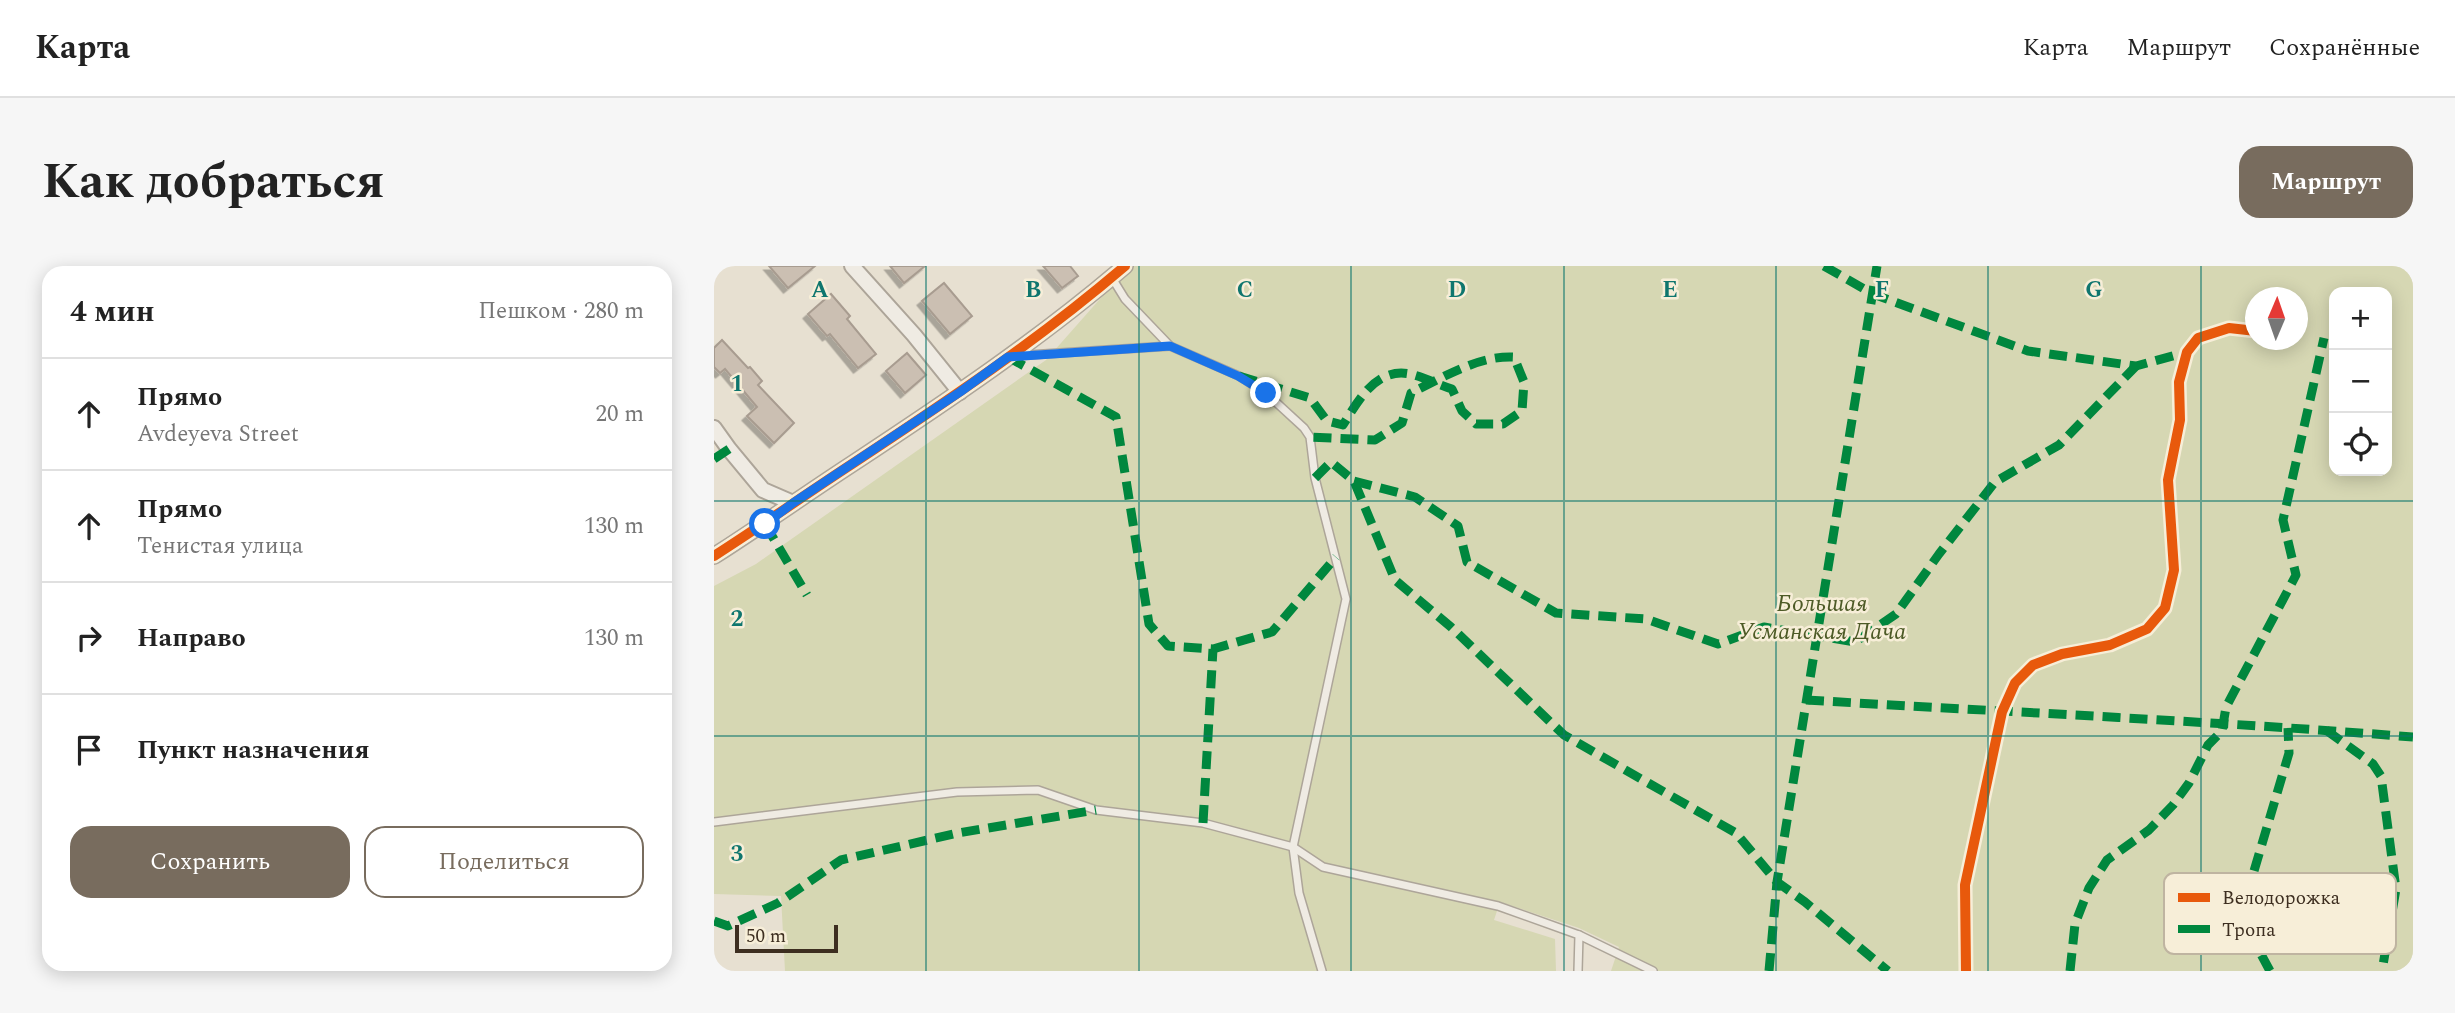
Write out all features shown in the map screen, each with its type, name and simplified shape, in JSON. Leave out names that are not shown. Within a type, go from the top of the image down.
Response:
[{"type":"street","points":[[852,266],[914,335],[960,392]]},
{"type":"street","points":[[714,556],[960,392],[1008,357],[1108,272],[1125,266]]},
{"type":"street","points":[[714,428],[764,490],[793,503]]},
{"type":"lane","points":[[1108,272],[1125,299],[1170,346],[1238,376],[1266,393],[1304,428],[1310,437],[1315,478],[1346,599],[1293,846],[1299,893],[1322,971]]},
{"type":"lane","points":[[1008,357],[1170,346]]},
{"type":"lane","points":[[714,822],[957,792],[1038,790],[1096,810],[1203,823],[1293,846],[1323,867],[1498,906],[1579,935],[1654,971]]},
{"type":"lane","points":[[1577,971],[1579,935]]},
{"type":"green space","name":"Большая Усманская Дача","points":[[1129,266],[2413,266],[2413,971],[1611,971],[1619,947],[1579,928],[1500,902],[1494,920],[1555,939],[1556,971],[785,971],[781,896],[714,894],[714,586],[756,564],[1046,360]]},
{"type":"building","points":[[769,266],[815,266],[788,288]]},
{"type":"building","points":[[890,266],[925,266],[904,283]]},
{"type":"building","points":[[1043,266],[1070,266],[1078,276],[1062,288]]},
{"type":"building","points":[[944,283],[972,316],[950,334],[922,301]]},
{"type":"building","points":[[831,294],[850,316],[847,319],[876,354],[858,368],[830,334],[827,336],[808,314]]},
{"type":"building","points":[[722,340],[748,368],[750,367],[762,381],[758,385],[794,423],[774,443],[747,416],[757,407],[725,369],[720,373],[714,367],[714,348]]},
{"type":"building","points":[[907,353],[926,375],[905,393],[886,371]]},
{"type":"marked path","points":[[1824,266],[1873,294],[2028,351],[2136,366],[2187,352]]},
{"type":"marked path","points":[[1769,971],[1777,882],[1877,266]]},
{"type":"marked path","points":[[2070,971],[2075,924],[2089,888],[2107,860],[2149,830],[2189,783],[2208,745],[2222,731],[2226,707],[2296,575],[2283,520],[2324,338]]},
{"type":"marked path","points":[[1008,357],[1116,417],[1149,624],[1168,646],[1213,649],[1272,632],[1336,557]]},
{"type":"marked path","points":[[1239,376],[1310,398],[1327,421],[1343,425],[1369,388],[1387,376],[1398,373],[1421,377],[1431,381],[1437,383],[1452,389],[1462,411],[1476,424],[1503,424],[1522,411],[1524,382],[1514,357],[1488,360],[1448,374],[1435,381],[1423,387],[1411,393],[1402,423],[1375,440],[1310,437]]},
{"type":"marked path","points":[[1354,481],[1415,497],[1458,526],[1467,562],[1556,613],[1646,619],[1718,644],[1764,627],[1855,642],[1896,614],[1995,482],[2059,445],[2136,366]]},
{"type":"marked path","points":[[714,459],[729,449]]},
{"type":"marked path","points":[[1315,478],[1331,462],[1354,481],[1395,580],[1451,627],[1564,735],[1736,833],[1777,882],[1888,971]]},
{"type":"marked path","points":[[765,524],[807,595]]},
{"type":"marked path","points":[[1203,823],[1213,649]]},
{"type":"marked path","points":[[1806,700],[2413,737]]},
{"type":"marked path","points":[[2253,873],[2289,753],[2288,728]]},
{"type":"marked path","points":[[2326,730],[2373,764],[2381,776],[2394,873]]},
{"type":"marked path","points":[[714,921],[728,926],[778,903],[841,860],[958,833],[1096,810]]},
{"type":"marked path","points":[[2261,954],[2270,971]]},
{"type":"marked path","points":[[2382,971],[2385,954]]},
{"type":"cycle path","points":[[714,556],[992,369],[1060,319],[1125,266]]},
{"type":"cycle path","points":[[1966,971],[1965,885],[2002,712],[2015,683],[2033,665],[2062,654],[2110,645],[2147,629],[2165,608],[2174,570],[2168,480],[2180,420],[2179,382],[2187,352],[2198,338],[2229,328],[2245,330]]},
{"type":"route","points":[[765,524],[1008,357],[1170,346],[1238,376],[1266,393]]}]
